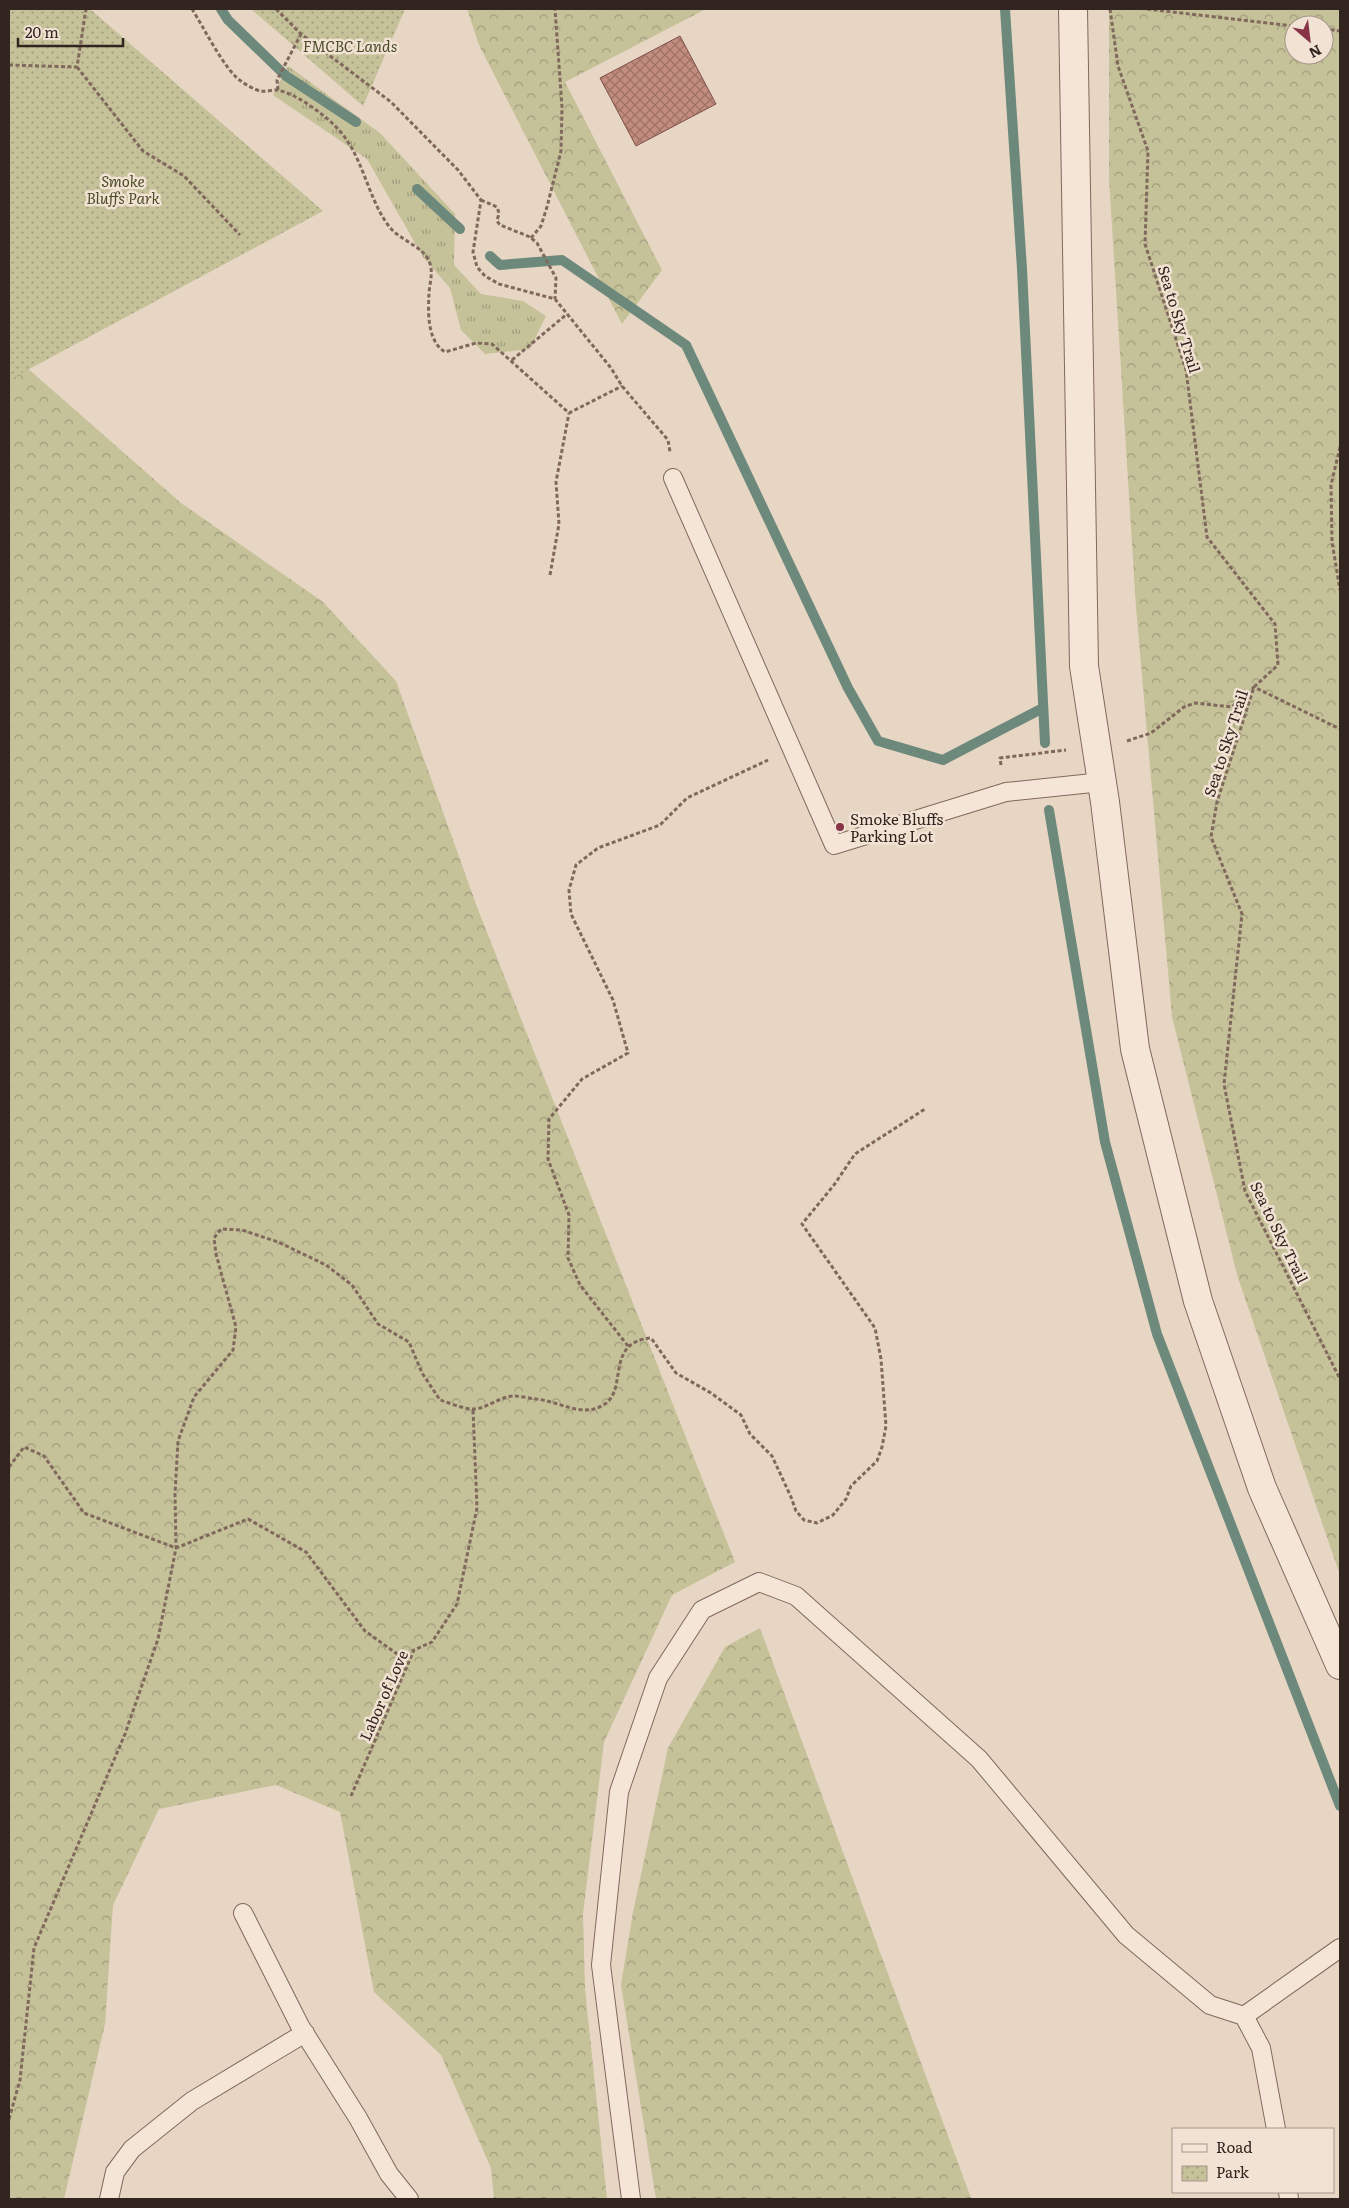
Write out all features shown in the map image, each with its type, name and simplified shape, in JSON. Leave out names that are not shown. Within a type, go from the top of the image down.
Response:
[{"type":"street","points":[[1073,9],[1084,666],[1102,782],[1135,1049],[1198,1301],[1262,1488],[1340,1665]]},
{"type":"lane","points":[[673,478],[834,845],[1006,792],[1102,782]]},
{"type":"lane","points":[[631,2199],[601,1966],[619,1792],[658,1678],[702,1610],[759,1582],[796,1596],[979,1759],[1126,1935],[1210,2005],[1244,2016],[1261,2048],[1276,2128]]},
{"type":"lane","points":[[243,1913],[305,2033],[358,2118],[389,2174],[409,2199]]},
{"type":"lane","points":[[1244,2016],[1340,1948]]},
{"type":"lane","points":[[109,2199],[115,2172],[132,2149],[192,2101],[305,2033]]},
{"type":"path","points":[[86,9],[77,67],[143,152],[184,176],[240,235]]},
{"type":"path","points":[[192,9],[218,53],[239,80],[262,91],[278,90],[312,106],[336,127],[362,168],[387,224],[394,234],[425,255],[430,263],[432,275],[429,293],[430,321],[433,339],[437,348],[445,352],[476,342],[492,344],[569,413]]},
{"type":"path","points":[[276,9],[301,34],[391,102],[458,170],[481,200],[497,208],[499,212],[497,221],[500,225],[514,229],[537,243],[554,271],[557,287],[556,299]]},
{"type":"path","points":[[531,238],[541,226],[561,151],[562,107],[555,9]]},
{"type":"path","name":"Sea to Sky Trail","points":[[1110,9],[1118,66],[1148,150],[1145,244],[1186,370],[1207,537],[1275,624],[1278,665],[1254,688],[1217,802],[1211,837],[1242,914],[1224,1084],[1245,1191],[1340,1379]]},
{"type":"path","points":[[1147,9],[1284,25]]},
{"type":"path","points":[[278,90],[278,80],[301,34]]},
{"type":"path","points":[[9,64],[77,67]]},
{"type":"path","points":[[481,200],[473,252],[477,267],[485,276],[499,284],[556,299],[611,368],[622,386],[668,440],[673,478]]},
{"type":"path","points":[[512,360],[567,314]]},
{"type":"path","points":[[569,413],[622,386]]},
{"type":"path","points":[[550,574],[559,524],[556,482],[569,413]]},
{"type":"path","points":[[1340,446],[1331,485],[1332,542],[1340,590]]},
{"type":"path","points":[[1119,743],[1151,733],[1184,707],[1195,703],[1232,707],[1254,688],[1340,729]]},
{"type":"path","points":[[628,1346],[580,1285],[568,1258],[569,1215],[548,1159],[549,1119],[582,1079],[628,1053],[613,1000],[571,914],[569,890],[576,866],[598,848],[660,825],[687,798],[792,749]]},
{"type":"path","points":[[9,2119],[20,2080],[34,1948],[125,1734],[158,1639],[176,1548],[175,1494],[178,1441],[194,1397],[233,1350],[236,1327],[216,1254],[214,1238],[221,1229],[242,1230],[278,1242],[326,1265],[352,1285],[378,1324],[409,1342],[422,1373],[440,1400],[473,1409],[512,1396],[544,1400],[582,1411],[596,1409],[608,1402],[615,1386],[621,1360],[628,1346],[642,1339],[651,1338],[676,1373],[711,1393],[740,1415],[750,1434],[772,1456],[792,1497],[796,1511],[804,1520],[817,1523],[833,1516],[846,1499],[851,1486],[877,1461],[886,1426],[881,1360],[875,1328],[802,1224],[834,1185],[855,1154],[925,1110]]},
{"type":"path","name":"Labor of Love","points":[[351,1796],[414,1650],[432,1642],[457,1604],[477,1508],[473,1409]]},
{"type":"path","points":[[9,1467],[24,1447],[44,1456],[84,1514],[176,1548],[248,1519],[306,1552],[365,1631],[400,1656],[414,1650]]},
{"type":"green space","name":"Smoke Bluffs Park","points":[[9,9],[90,9],[323,211],[9,380]]},
{"type":"green space","name":"FMCBC Lands","points":[[251,9],[405,9],[363,106]]},
{"type":"green space","points":[[467,9],[706,9],[565,82],[662,270],[622,324],[479,45]]},
{"type":"green space","points":[[1109,9],[1340,9],[1340,1575],[1238,1278],[1172,1017],[1136,607],[1109,179]]},
{"type":"green space","points":[[288,66],[380,133],[455,214],[454,265],[481,294],[523,301],[546,316],[530,349],[485,354],[461,330],[450,288],[423,257],[367,159],[273,95]]},
{"type":"green space","points":[[9,352],[181,503],[323,602],[396,681],[477,907],[735,1562],[672,1595],[604,1742],[583,1914],[585,1989],[607,2199],[494,2199],[491,2168],[441,2055],[374,1992],[340,1812],[276,1785],[159,1809],[113,1905],[105,2024],[64,2199],[9,2199]]},
{"type":"green space","points":[[760,1628],[972,2199],[656,2199],[621,1985],[633,1912],[668,1748],[725,1647]]},
{"type":"building","points":[[680,36],[716,104],[636,146],[600,78]]},
{"type":"waterway","points":[[221,9],[228,20],[286,76],[356,122]]},
{"type":"waterway","points":[[1005,9],[1022,269],[1045,743]]},
{"type":"waterway","points":[[417,189],[460,229]]},
{"type":"waterway","points":[[490,256],[500,265],[562,260],[686,345],[848,688],[878,741],[943,760],[1041,709]]},
{"type":"waterway","points":[[1049,810],[1105,1142],[1157,1334],[1340,1806]]},
{"type":"place","name":"Smoke Bluffs Parking Lot","points":[[840,827]]}]
